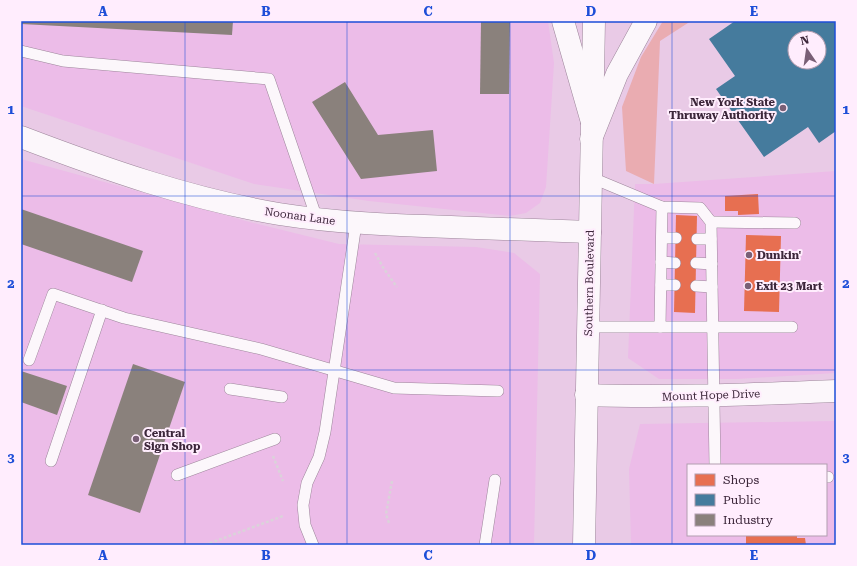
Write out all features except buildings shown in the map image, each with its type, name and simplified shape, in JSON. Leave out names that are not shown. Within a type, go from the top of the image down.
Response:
[{"type":"main road","points":[[563,21],[592,131]]},
{"type":"main road","name":"Southern Boulevard","points":[[584,545],[594,21]]},
{"type":"main road","points":[[592,131],[617,74],[646,21]]},
{"type":"main road","name":"Noonan Lane","points":[[21,137],[112,171],[184,192],[249,208],[356,224],[590,232]]},
{"type":"main road","name":"Mount Hope Drive","points":[[586,395],[632,397],[836,391]]},
{"type":"lane","points":[[21,51],[63,61],[269,79],[317,219]]},
{"type":"lane","points":[[590,177],[662,207],[700,208],[711,222],[716,464]]},
{"type":"lane","points":[[660,327],[662,207]]},
{"type":"lane","points":[[711,222],[795,223]]},
{"type":"lane","points":[[313,545],[306,524],[303,506],[307,483],[319,457],[325,432],[356,224]]},
{"type":"lane","points":[[662,238],[676,238]]},
{"type":"lane","points":[[697,239],[711,239]]},
{"type":"lane","points":[[661,262],[675,263]]},
{"type":"lane","points":[[696,263],[712,264]]},
{"type":"lane","points":[[661,285],[675,285]]},
{"type":"lane","points":[[696,286],[712,286]]},
{"type":"lane","points":[[29,360],[53,294],[124,318],[261,349],[394,388],[498,391]]},
{"type":"lane","points":[[51,461],[102,310]]},
{"type":"lane","points":[[588,326],[792,327]]},
{"type":"lane","points":[[230,389],[282,397]]},
{"type":"lane","points":[[177,474],[272,441]]},
{"type":"lane","points":[[485,545],[495,480]]},
{"type":"path","points":[[376,253],[384,269],[397,287]]},
{"type":"path","points":[[272,441],[276,466],[283,481]]},
{"type":"path","points":[[389,523],[386,514],[392,481]]},
{"type":"path","points":[[206,545],[283,516]]},
{"type":"shaded area","points":[[21,21],[548,21],[554,63],[546,187],[540,203],[526,213],[510,216],[369,201],[254,184],[21,106]]},
{"type":"shaded area","points":[[663,21],[691,21],[660,41],[654,184],[626,171],[622,107],[641,57]]},
{"type":"shaded area","points":[[21,159],[246,221],[339,244],[476,247],[514,253],[540,274],[534,545],[21,545]]},
{"type":"shaded area","points":[[836,171],[836,373],[737,379],[659,379],[628,358],[635,184],[654,184]]},
{"type":"shaded area","points":[[836,421],[836,545],[631,545],[629,469],[640,424]]},
{"type":"place","name":"New York State Thruway Authority","points":[[783,108]]},
{"type":"place","name":"Dunkin'","points":[[749,255]]},
{"type":"place","name":"Exit 23 Mart","points":[[748,286]]},
{"type":"place","name":"Central Sign Shop","points":[[136,439]]}]
